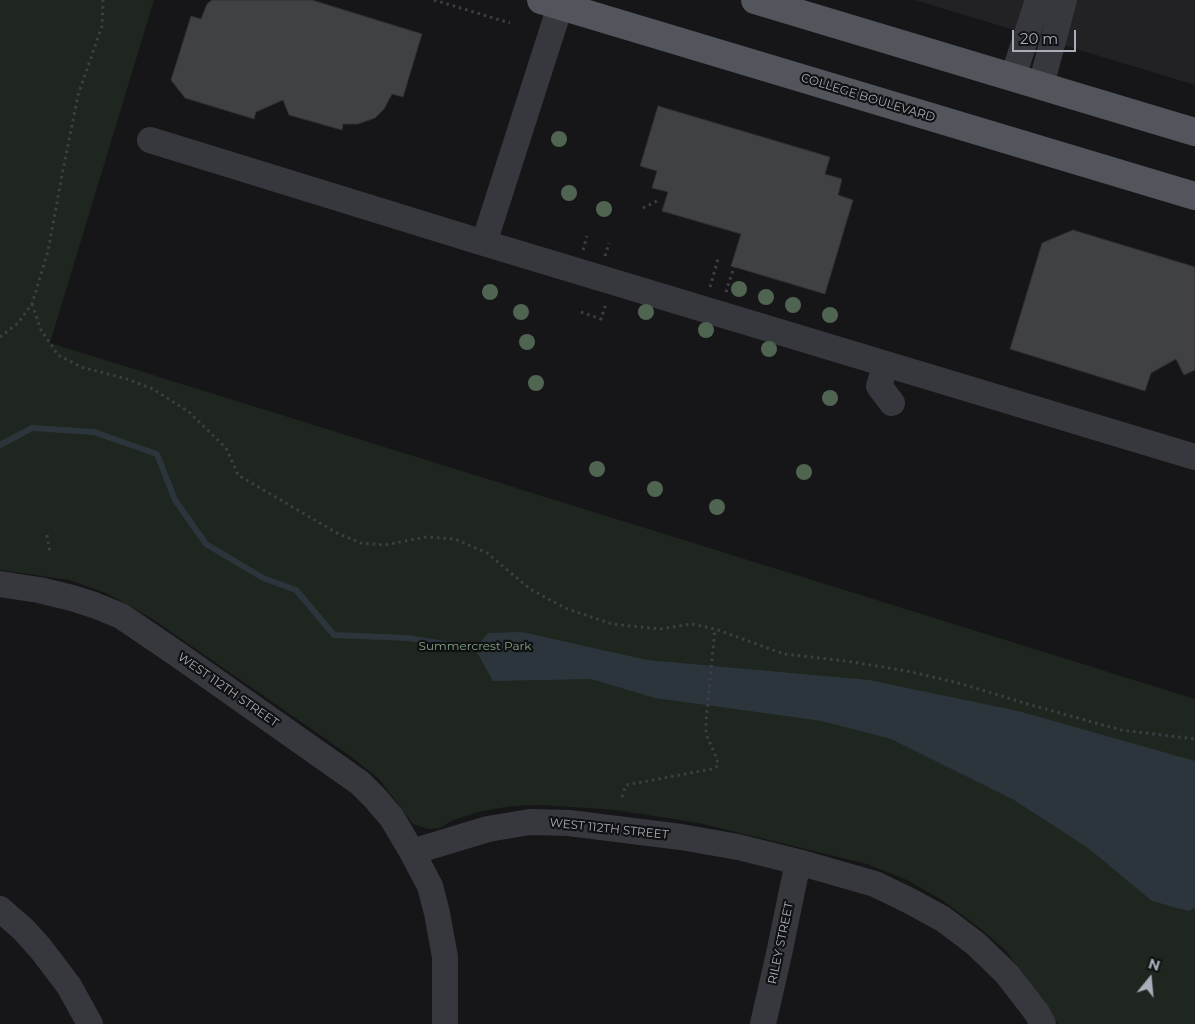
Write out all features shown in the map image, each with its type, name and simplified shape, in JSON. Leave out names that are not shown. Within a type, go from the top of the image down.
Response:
[{"type":"main road","points":[[755,0],[1195,132]]},
{"type":"main road","name":"COLLEGE BOULEVARD","points":[[554,2],[1192,193]]},
{"type":"street","points":[[1013,77],[1038,0]]},
{"type":"street","points":[[1041,85],[1064,0]]},
{"type":"street","points":[[484,243],[550,35],[554,2]]},
{"type":"street","points":[[150,140],[484,243],[1195,457]]},
{"type":"street","points":[[886,364],[879,386],[892,403]]},
{"type":"street","name":"WEST 112TH STREET","points":[[0,584],[39,590],[72,598],[121,616],[360,783],[392,818],[412,852],[488,829],[530,822],[569,823],[681,837],[798,862],[875,884],[943,919],[976,944],[1007,974],[1037,1013],[1043,1024]]},
{"type":"street","points":[[412,852],[430,886],[438,913],[445,957],[445,1024]]},
{"type":"street","name":"RILEY STREET","points":[[763,1024],[798,862]]},
{"type":"street","points":[[0,909],[41,948],[69,986],[90,1024]]},
{"type":"path","points":[[0,337],[18,323],[32,304],[48,251],[78,95],[102,26],[103,0]]},
{"type":"path","points":[[434,0],[510,22]]},
{"type":"path","points":[[643,208],[659,200]]},
{"type":"path","points":[[709,292],[718,259]]},
{"type":"path","points":[[725,297],[735,264]]},
{"type":"path","points":[[32,304],[41,330],[58,355],[80,367],[127,379],[153,389],[189,412],[226,448],[238,475],[337,533],[361,543],[385,545],[426,537],[455,539],[487,553],[530,589],[565,608],[612,624],[660,629],[692,624],[715,629],[784,654],[846,661],[907,671],[962,684],[1122,730],[1195,740]]},
{"type":"path","points":[[47,535],[50,552]]},
{"type":"path","points":[[622,797],[626,785],[712,769],[718,766],[717,759],[706,734],[712,646],[715,629]]},
{"type":"shaded area","points":[[915,0],[1195,0],[1195,85]]},
{"type":"shaded area","points":[[522,632],[647,660],[869,680],[1018,711],[1195,761],[1195,908],[1188,911],[1152,901],[1088,848],[1014,800],[891,739],[822,721],[655,698],[591,679],[493,681],[475,649],[488,633]]},
{"type":"green space","name":"Summercrest Park","points":[[0,0],[154,0],[50,343],[1195,699],[1195,1024],[1058,1024],[1006,951],[981,929],[942,900],[907,880],[867,864],[699,823],[616,810],[542,805],[512,806],[482,811],[453,820],[440,828],[428,829],[413,824],[379,779],[349,755],[151,618],[106,593],[69,580],[0,570]]},
{"type":"building","points":[[212,0],[312,0],[422,34],[403,97],[392,94],[384,109],[375,118],[358,124],[343,124],[342,130],[289,115],[283,100],[256,112],[254,119],[185,98],[171,80],[191,16],[201,19],[207,4]]},
{"type":"building","points":[[658,106],[830,157],[825,174],[842,179],[838,195],[853,200],[825,294],[731,266],[741,234],[662,211],[668,192],[652,188],[657,171],[640,166]]},
{"type":"building","points":[[1073,230],[1195,267],[1195,370],[1184,375],[1176,359],[1151,373],[1145,391],[1010,349],[1042,243]]},
{"type":"waterway","points":[[0,445],[32,428],[94,432],[157,454],[175,500],[206,544],[263,578],[296,590],[334,635],[408,638],[475,649]]}]
